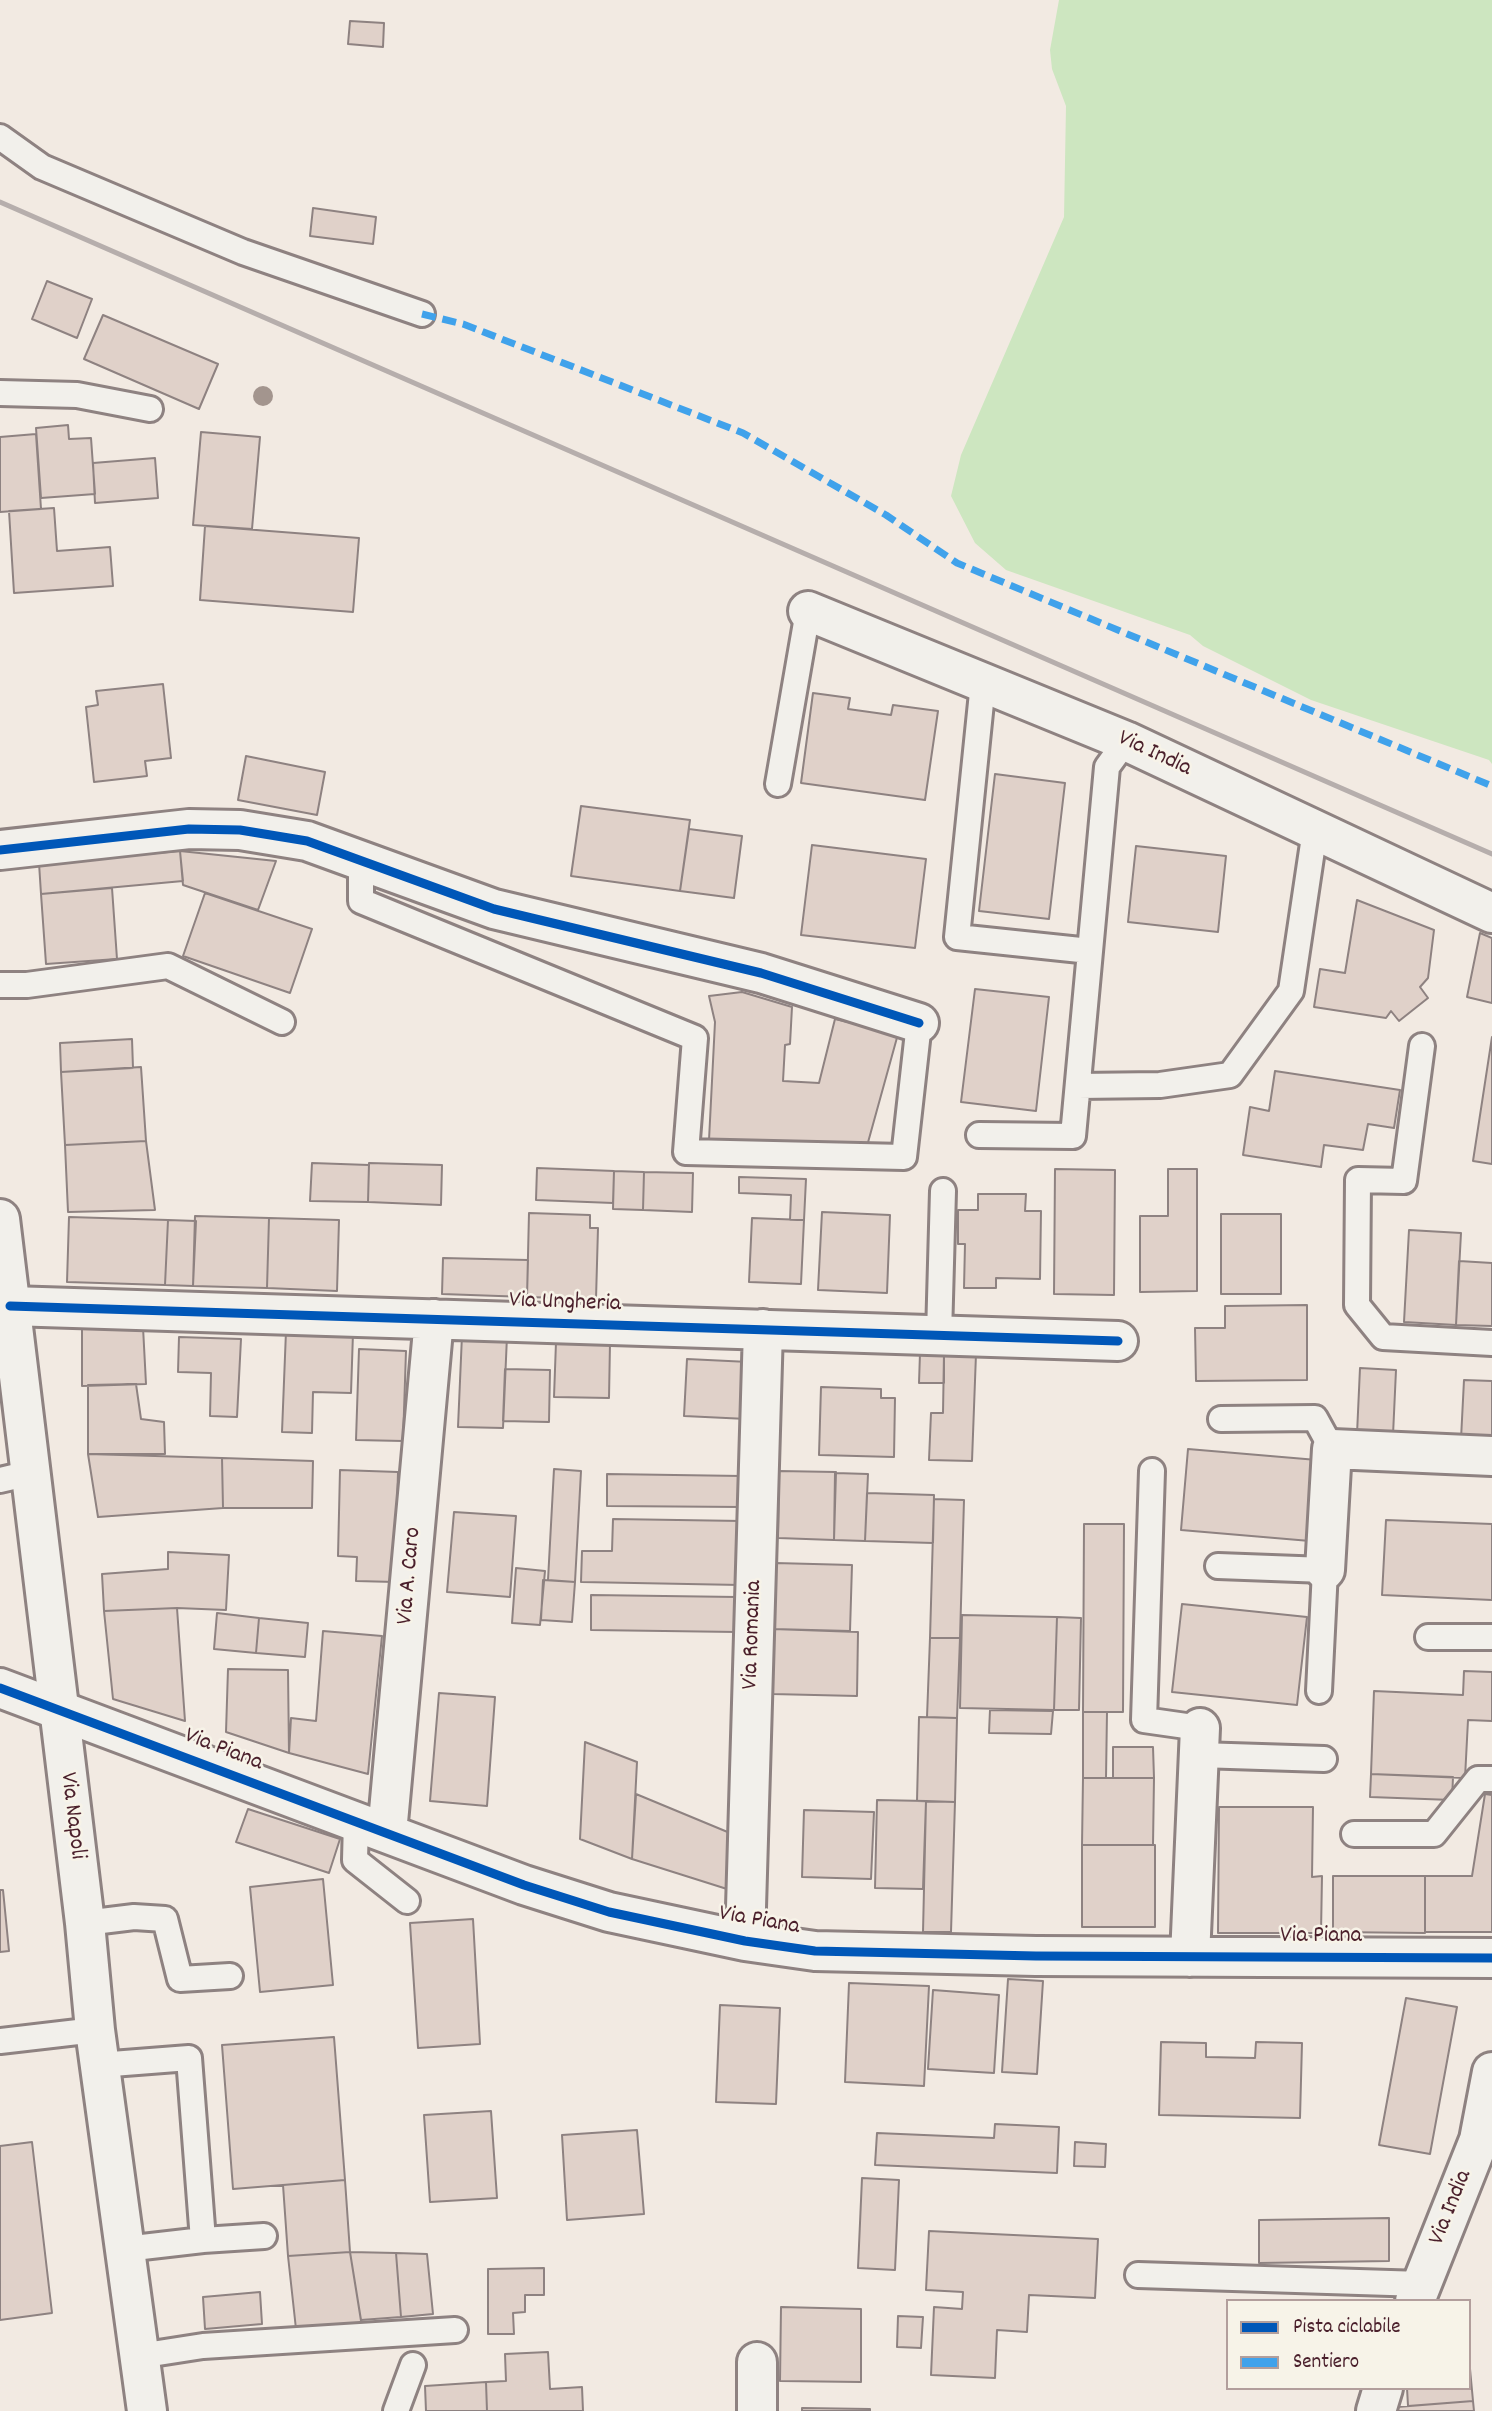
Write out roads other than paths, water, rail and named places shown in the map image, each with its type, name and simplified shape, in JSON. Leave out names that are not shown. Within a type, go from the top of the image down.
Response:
[{"type":"street","name":"Via India","points":[[808,611],[1126,741],[1492,913]]},
{"type":"street","points":[[0,850],[190,829],[240,830],[307,841],[494,909],[761,973],[919,1023]]},
{"type":"street","name":"Via Napoli","points":[[0,1219],[10,1306],[15,1476],[57,1709],[85,1923],[97,2047],[147,2411]]},
{"type":"street","name":"Via Ungheria","points":[[10,1306],[1118,1340]]},
{"type":"street","name":"Via A. Caro","points":[[372,1827],[434,1319]]},
{"type":"street","name":"Via Romania","points":[[745,1941],[763,1329]]},
{"type":"street","points":[[1325,1570],[1332,1449],[1492,1456]]},
{"type":"street","name":"Via Piana","points":[[0,1688],[524,1885],[609,1912],[745,1941],[815,1951],[1190,1957],[1492,1958]]},
{"type":"street","points":[[1190,1957],[1200,1742]]},
{"type":"street","name":"Via India","points":[[1418,2292],[1479,2140],[1492,2073]]},
{"type":"street","points":[[757,2362],[757,2411]]},
{"type":"street","points":[[1376,2411],[1382,2390]]},
{"type":"lane","points":[[0,137],[42,167],[243,252],[422,314]]},
{"type":"lane","points":[[0,393],[77,395],[150,409]]},
{"type":"lane","points":[[778,785],[808,611]]},
{"type":"lane","points":[[984,683],[957,937],[1090,951]]},
{"type":"lane","points":[[979,1135],[1073,1136],[1107,766],[1126,741]]},
{"type":"lane","points":[[1078,1086],[1160,1085],[1230,1075],[1291,991],[1315,830]]},
{"type":"lane","points":[[361,860],[360,901],[695,1038],[686,1152],[904,1157],[919,1023]]},
{"type":"lane","points":[[0,985],[27,985],[168,966],[282,1022]]},
{"type":"lane","points":[[1422,1046],[1404,1181],[1358,1180],[1357,1305],[1383,1338],[1492,1343]]},
{"type":"lane","points":[[939,1335],[943,1191]]},
{"type":"lane","points":[[1221,1419],[1315,1418],[1332,1449]]},
{"type":"lane","points":[[1152,1471],[1144,1720],[1200,1742],[1324,1759]]},
{"type":"lane","points":[[1217,1566],[1325,1570],[1319,1691]]},
{"type":"lane","points":[[1428,1637],[1492,1637]]},
{"type":"lane","points":[[1354,1834],[1434,1834],[1478,1779],[1492,1779]]},
{"type":"lane","points":[[372,1827],[355,1860],[407,1901]]},
{"type":"lane","points":[[85,1923],[134,1917],[165,1919],[180,1979],[230,1976]]},
{"type":"lane","points":[[0,2041],[97,2047],[189,2058],[203,2240]]},
{"type":"lane","points":[[125,2249],[264,2236]]},
{"type":"lane","points":[[1138,2275],[1418,2292]]},
{"type":"lane","points":[[139,2356],[203,2346],[455,2330]]},
{"type":"lane","points":[[396,2411],[413,2365]]},
{"type":"railway","points":[[0,202],[1492,854]]}]
